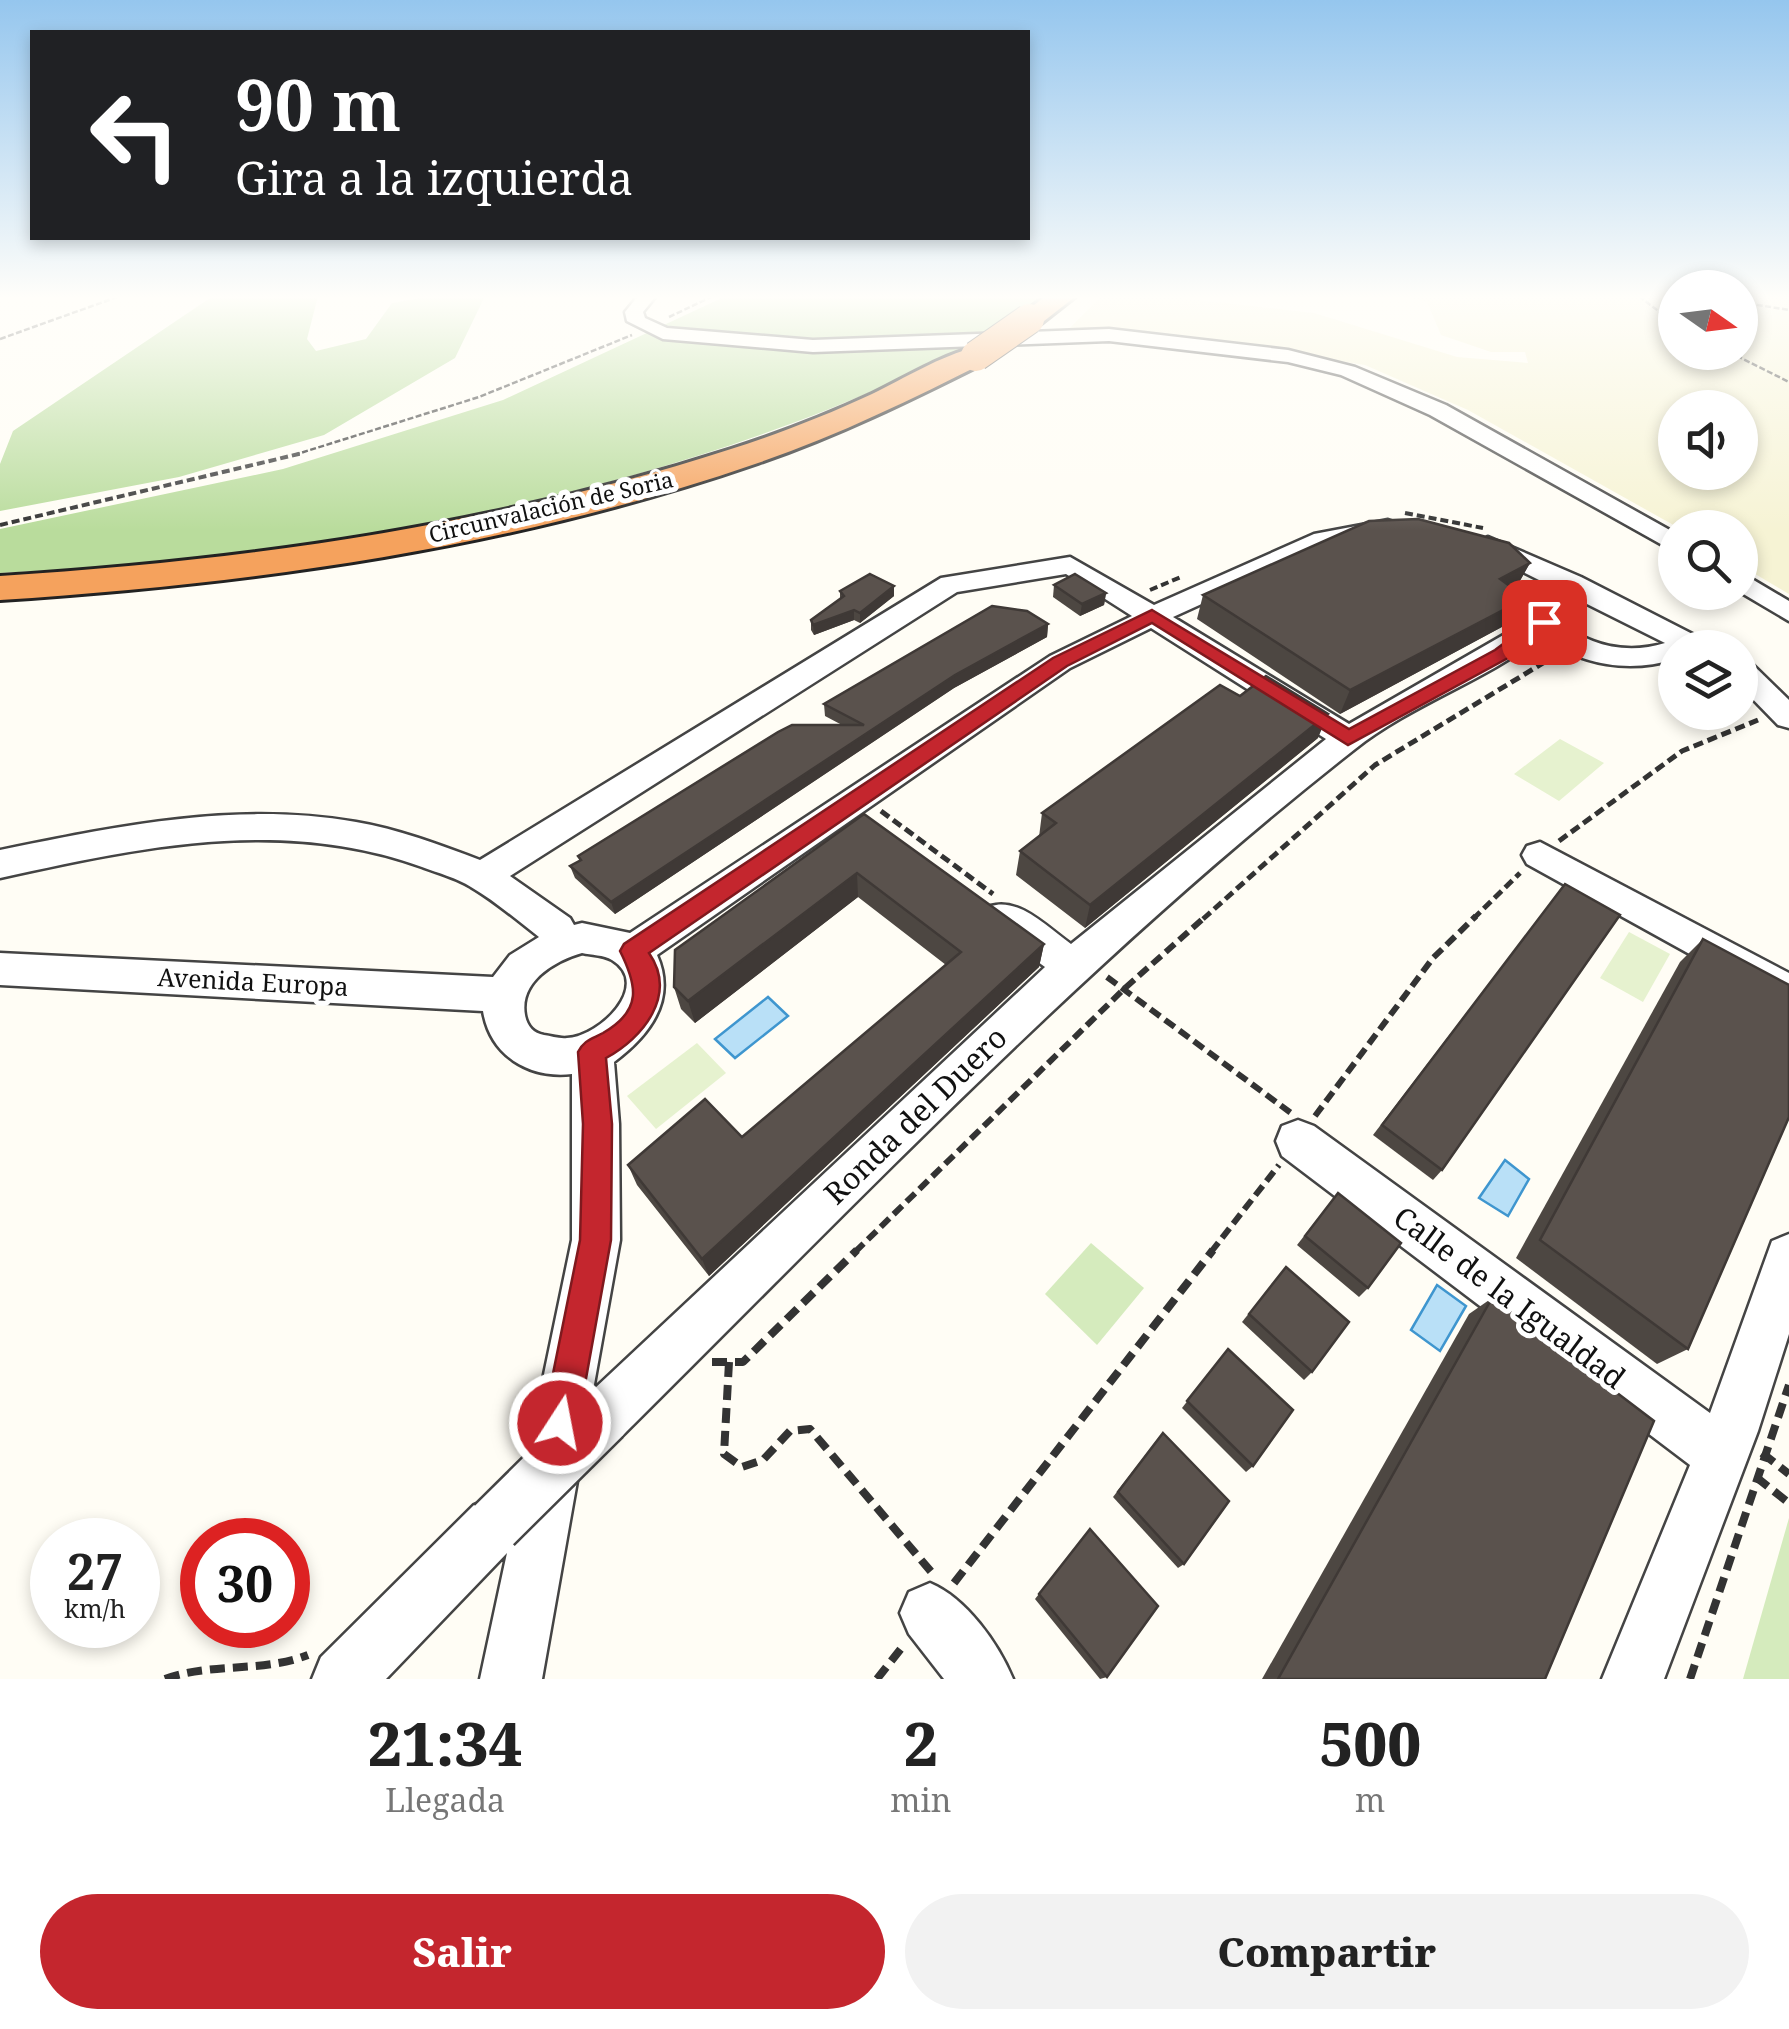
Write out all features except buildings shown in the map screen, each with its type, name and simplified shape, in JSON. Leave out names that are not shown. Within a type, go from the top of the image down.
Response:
[{"type":"highway","name":"Circunvalación de Soria","points":[[0,588],[263,565],[528,516],[772,446],[876,406],[939,374]]},
{"type":"street","points":[[1358,374],[1438,410],[1658,534]]},
{"type":"street","points":[[632,951],[1060,662],[1323,539],[1366,529],[1424,530]]},
{"type":"street","points":[[1464,538],[1501,550],[1571,583],[1658,632]]},
{"type":"street","points":[[483,876],[951,584],[973,584],[1070,565],[1348,738]]},
{"type":"street","name":"Ronda del Duero","points":[[329,1664],[494,1524],[1072,966],[1164,884],[1348,738],[1501,654],[1544,622],[1548,602],[1571,583]]},
{"type":"street","points":[[1758,592],[1789,613]]},
{"type":"street","points":[[1544,622],[1563,640],[1601,654],[1658,653]]},
{"type":"street","points":[[1758,687],[1785,714]]},
{"type":"street","points":[[849,804],[879,826]]},
{"type":"street","points":[[0,864],[171,833],[292,827],[358,835],[430,855],[483,876],[557,929],[562,942]]},
{"type":"street","points":[[1540,855],[1789,992]]},
{"type":"street","points":[[969,891],[1072,966]]},
{"type":"street","points":[[601,938],[632,951],[644,966],[648,983],[645,1002],[634,1022],[617,1039],[571,1058],[546,1057],[524,1048],[510,1034],[503,1015],[505,994],[527,963],[562,942],[601,938]]},
{"type":"street","name":"Avenida Europa","points":[[0,969],[505,994]]},
{"type":"street","points":[[511,1679],[596,1240],[597,1124],[592,1052]]},
{"type":"street","name":"Calle de la Igualdad","points":[[1298,1141],[1721,1454]]},
{"type":"street","points":[[1633,1679],[1721,1454],[1789,1258]]},
{"type":"street","points":[[932,1594],[982,1679]]},
{"type":"path","points":[[0,525],[200,481],[374,434],[540,374]]},
{"type":"path","points":[[705,1362],[743,1362],[1124,989],[1376,765],[1558,654]]},
{"type":"path","points":[[729,1362],[724,1454],[742,1467],[763,1460],[790,1430],[810,1429],[932,1594]]},
{"type":"path","points":[[1690,1679],[1789,1386]]},
{"type":"path","points":[[165,1679],[178,1673],[232,1664],[272,1666],[304,1658],[329,1664]]},
{"type":"shaded area","points":[[1386,374],[1789,374],[1789,594],[1758,576],[1758,510],[1658,510],[1658,516],[1468,410]]},
{"type":"green space","points":[[97,374],[427,374],[324,435],[179,477],[0,511],[0,464],[13,431]]},
{"type":"green space","points":[[558,374],[908,374],[760,435],[668,465],[480,513],[385,531],[193,558],[0,573],[0,529],[283,469],[503,400]]},
{"type":"green space","points":[[1560,739],[1604,763],[1559,801],[1514,774]]},
{"type":"green space","points":[[1629,932],[1670,954],[1643,1002],[1600,978]]},
{"type":"green space","points":[[697,1043],[726,1073],[656,1129],[627,1096]]},
{"type":"green space","points":[[1091,1243],[1144,1288],[1097,1345],[1045,1294]]},
{"type":"green space","points":[[1789,1518],[1789,1679],[1743,1679]]},
{"type":"water","points":[[768,997],[788,1016],[735,1058],[715,1039]]},
{"type":"water","points":[[1505,1160],[1529,1179],[1508,1216],[1479,1198]]},
{"type":"water","points":[[1437,1285],[1466,1306],[1440,1351],[1411,1330]]},
{"type":"route","points":[[560,1423],[596,1240],[597,1124],[592,1052],[617,1039],[634,1022],[645,1002],[648,983],[644,966],[632,951],[1060,662],[1152,616],[1348,738],[1501,654],[1544,622]]}]
